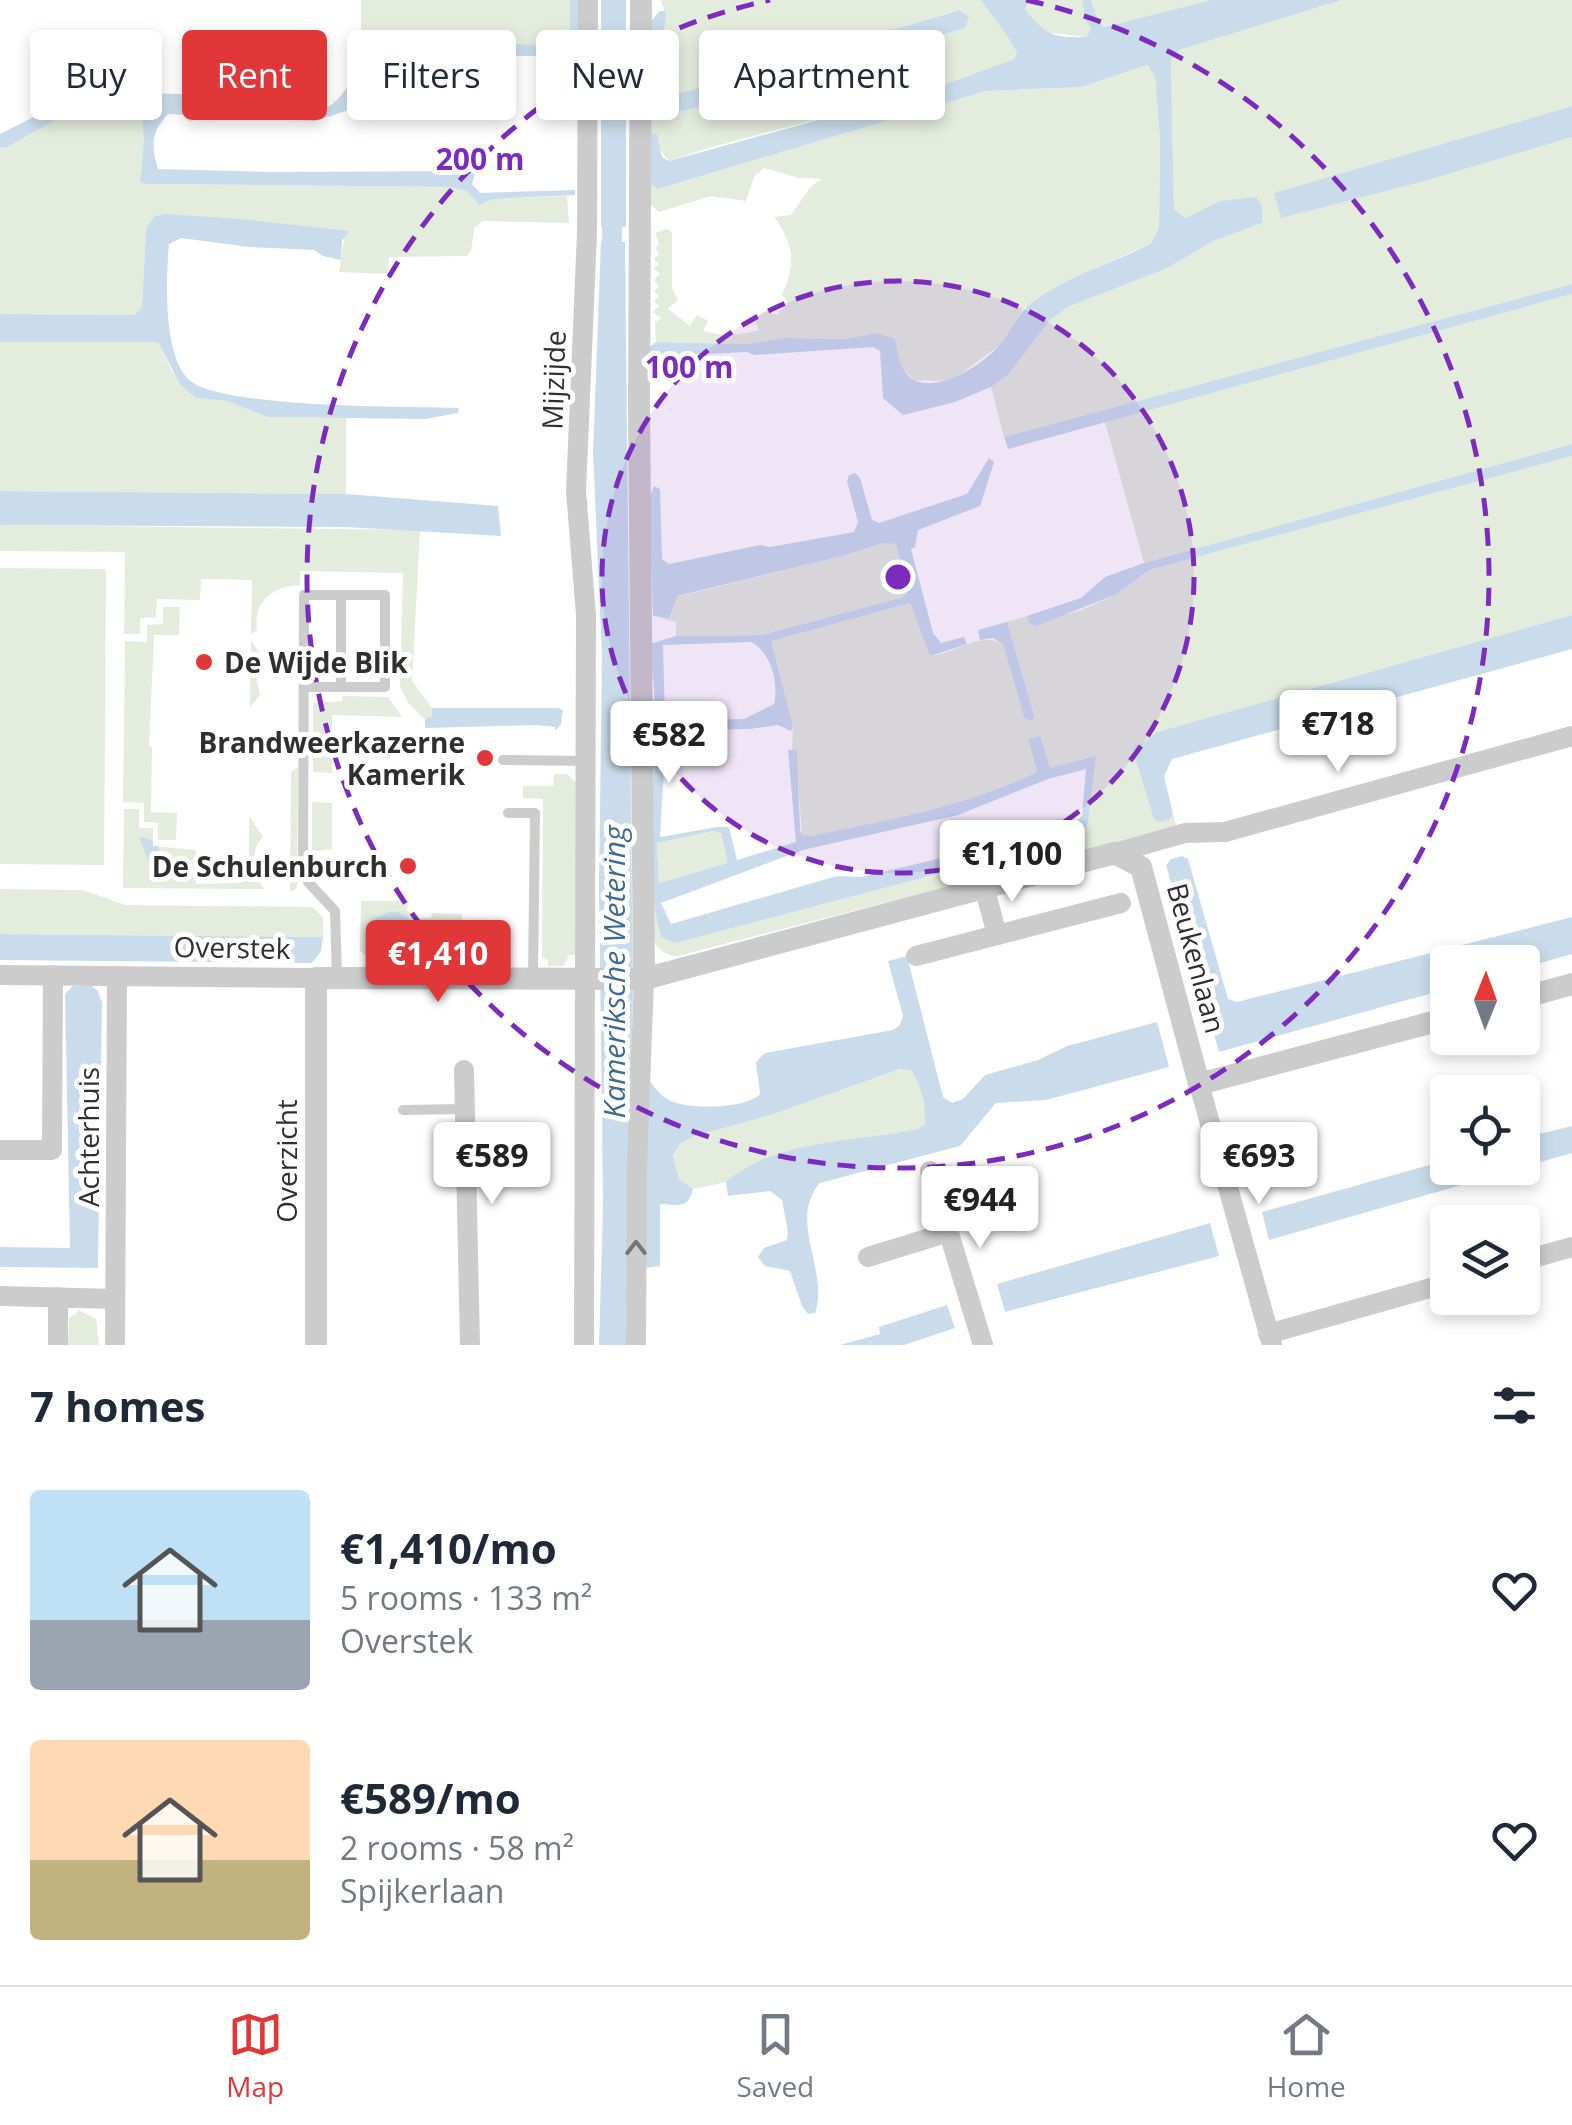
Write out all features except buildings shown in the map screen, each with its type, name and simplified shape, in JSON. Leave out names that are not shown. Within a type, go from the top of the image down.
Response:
[{"type":"street","name":"Mijzijde","points":[[584,1345],[590,979],[586,615],[576,491],[586,233],[588,0]]},
{"type":"street","points":[[636,1345],[641,0]]},
{"type":"street","points":[[640,978],[1185,833],[1225,832],[1572,736]]},
{"type":"street","name":"Beukenlaan","points":[[1115,853],[1141,867],[1200,1084]]},
{"type":"street","points":[[984,886],[997,935]]},
{"type":"street","points":[[916,956],[1121,903]]},
{"type":"street","name":"Overstek","points":[[0,975],[640,978]]},
{"type":"street","points":[[0,1150],[52,1150],[53,975]]},
{"type":"street","name":"Achterhuis","points":[[115,1345],[116,976]]},
{"type":"street","name":"Overzicht","points":[[316,1345],[327,978]]},
{"type":"street","points":[[1540,993],[1572,984]]},
{"type":"street","points":[[1430,1023],[1200,1084],[1270,1340],[1430,1289]]},
{"type":"street","points":[[464,1070],[470,1345]]},
{"type":"street","points":[[930,1171],[983,1345]]},
{"type":"street","points":[[868,1257],[948,1232]]},
{"type":"street","points":[[1540,1257],[1572,1247]]},
{"type":"street","points":[[0,1296],[115,1299]]},
{"type":"street","points":[[58,1297],[58,1345]]},
{"type":"lane","points":[[304,687],[385,687],[385,595],[304,594],[303,867],[308,882],[335,911],[327,978]]},
{"type":"lane","points":[[341,687],[342,594]]},
{"type":"lane","points":[[503,760],[586,761]]},
{"type":"lane","points":[[508,813],[535,813],[534,979]]},
{"type":"lane","points":[[403,1110],[465,1110]]},
{"type":"shaded area","points":[[361,0],[570,0],[570,30],[536,30],[536,47],[516,44],[516,30],[361,30]]},
{"type":"shaded area","points":[[660,0],[981,0],[1017,54],[1014,59],[945,84],[945,34],[964,28],[959,10],[895,30],[699,30],[699,88],[682,93],[679,30],[665,30]]},
{"type":"shaded area","points":[[1082,0],[1091,28],[1086,37],[1044,32],[1025,9],[1027,2]]},
{"type":"shaded area","points":[[1091,0],[1211,0],[1104,27]]},
{"type":"shaded area","points":[[1342,0],[1572,0],[1572,106],[1275,193],[1281,217],[1572,137],[1572,284],[1004,437],[991,387],[1008,375],[1050,320],[1068,307],[1170,267],[1211,242],[1262,223],[1186,218],[1174,209],[1171,60],[1179,50]]},
{"type":"shaded area","points":[[1146,65],[1155,75],[1160,140],[1159,228],[1151,243],[1035,300],[1023,309],[1001,344],[951,381],[914,380],[901,367],[895,340],[876,333],[846,339],[785,338],[747,344],[656,342],[655,323],[661,318],[653,312],[659,306],[654,301],[659,296],[654,291],[659,286],[654,280],[660,274],[654,269],[659,264],[654,259],[659,254],[655,233],[667,229],[672,232],[672,287],[678,300],[668,309],[690,326],[697,315],[708,321],[703,331],[710,333],[759,330],[754,317],[767,310],[777,315],[788,303],[782,294],[790,273],[791,254],[774,217],[791,215],[811,186],[822,179],[799,178],[764,168],[754,177],[746,201],[711,196],[659,212],[649,203],[650,184],[658,189],[889,120],[945,120],[945,103],[986,91],[1082,87]]},
{"type":"shaded area","points":[[699,108],[699,120],[814,120],[669,161],[647,134],[649,120],[679,120],[679,111]]},
{"type":"shaded area","points":[[55,120],[141,120],[140,181],[145,184],[448,187],[467,191],[479,205],[493,199],[567,196],[569,223],[483,221],[475,227],[467,256],[389,257],[388,274],[339,272],[345,234],[146,228],[142,307],[134,315],[0,314],[0,148]]},
{"type":"shaded area","points":[[1572,294],[1572,444],[1144,563],[1105,422]]},
{"type":"shaded area","points":[[0,342],[158,342],[172,371],[196,398],[227,401],[267,417],[346,418],[346,494],[0,491]]},
{"type":"shaded area","points":[[1572,456],[1572,615],[1157,732],[1134,754],[1160,822],[1169,820],[1173,814],[1177,828],[677,956],[666,953],[653,940],[649,919],[651,887],[676,943],[1079,836],[1088,824],[1096,757],[1050,769],[1040,736],[1028,739],[1037,773],[1010,785],[926,811],[802,835],[793,727],[770,642],[779,637],[910,603],[930,656],[985,640],[1003,644],[1024,717],[1031,721],[1035,717],[1007,622],[1027,616],[1029,623],[1080,611],[1117,594],[1149,570]]},
{"type":"shaded area","points":[[0,525],[420,530],[412,681],[432,708],[432,716],[425,719],[409,704],[400,687],[403,573],[300,571],[300,585],[281,588],[262,603],[257,630],[251,634],[252,580],[201,579],[200,600],[157,599],[156,617],[140,618],[140,634],[124,634],[125,552],[0,551]]},
{"type":"shaded area","points":[[883,543],[896,544],[905,597],[760,635],[676,636],[676,622],[653,616],[671,618],[676,597]]},
{"type":"shaded area","points":[[0,568],[106,569],[104,865],[0,864]]},
{"type":"shaded area","points":[[163,607],[180,607],[179,635],[154,635],[149,746],[151,812],[177,813],[176,840],[158,840],[158,823],[144,822],[144,803],[123,802],[125,641],[147,642],[147,625],[163,624]]},
{"type":"shaded area","points":[[251,640],[265,662],[256,676],[260,695],[250,707]]},
{"type":"shaded area","points":[[343,696],[388,697],[402,717],[332,715],[332,773],[313,772],[313,703],[342,701]]},
{"type":"shaded area","points":[[298,767],[297,887],[290,891],[291,772]]},
{"type":"shaded area","points":[[554,774],[567,774],[579,785],[581,955],[569,955],[564,966],[548,966],[548,960],[542,958],[543,799],[523,798],[523,786],[553,786]]},
{"type":"shaded area","points":[[312,802],[332,803],[332,849],[312,852]]},
{"type":"shaded area","points":[[124,809],[139,809],[139,828],[153,828],[153,846],[196,850],[196,864],[221,864],[221,870],[196,870],[196,884],[239,883],[239,870],[232,870],[232,864],[249,864],[249,816],[263,837],[254,863],[264,889],[123,888]]},
{"type":"shaded area","points":[[721,832],[729,863],[659,883],[657,843]]},
{"type":"shaded area","points":[[311,858],[332,862],[332,869],[344,869],[343,878],[316,877]]},
{"type":"shaded area","points":[[0,889],[83,890],[125,905],[313,907],[323,918],[323,937],[0,934]]},
{"type":"shaded area","points":[[361,901],[408,901],[407,910],[416,918],[431,918],[432,913],[462,914],[463,937],[505,938],[505,959],[368,958],[360,951]]},
{"type":"shaded area","points":[[900,1069],[911,1070],[922,1096],[925,1124],[918,1129],[693,1189],[679,1179],[673,1155],[680,1144],[692,1137],[774,1114]]},
{"type":"shaded area","points":[[79,1310],[96,1319],[99,1345],[68,1345],[69,1319]]},
{"type":"water","points":[[570,0],[580,0],[579,30],[570,30]]},
{"type":"water","points":[[601,0],[626,0],[626,30],[601,30]]},
{"type":"water","points":[[981,0],[1044,0],[1028,2],[1025,9],[1039,24],[1058,35],[1086,37],[1091,28],[1082,0],[1091,0],[1104,27],[1211,0],[1342,0],[1179,50],[1171,60],[1174,209],[1186,218],[1220,201],[1256,197],[1262,206],[1262,223],[1211,242],[1170,267],[1068,307],[1050,320],[1008,375],[991,387],[955,402],[903,415],[883,398],[880,351],[873,347],[665,356],[661,382],[649,380],[649,347],[656,342],[747,344],[785,338],[846,339],[876,333],[895,339],[909,377],[936,383],[962,374],[994,351],[1034,301],[1151,243],[1159,228],[1160,140],[1155,76],[1147,65],[1082,87],[986,91],[945,103],[945,84],[1014,59],[1017,53]]},
{"type":"water","points":[[959,10],[969,17],[965,28],[945,34],[945,30],[892,30]]},
{"type":"water","points":[[660,11],[666,11],[665,30],[649,30],[649,23]]},
{"type":"water","points":[[516,44],[536,46],[536,56],[516,56]]},
{"type":"water","points":[[347,88],[347,111],[327,117],[327,106]]},
{"type":"water","points":[[699,88],[699,108],[679,111],[679,92]]},
{"type":"water","points":[[162,94],[182,94],[182,115],[168,114],[158,127],[154,146],[158,169],[476,171],[472,184],[480,193],[575,190],[575,195],[493,199],[479,205],[467,191],[448,187],[145,184],[140,182],[141,120],[162,120]]},
{"type":"water","points":[[1572,106],[1572,137],[1281,218],[1274,193]]},
{"type":"water","points":[[30,119],[55,120],[8,147],[0,148],[0,134]]},
{"type":"water","points":[[601,120],[626,120],[626,227],[601,227]]},
{"type":"water","points":[[818,120],[889,120],[658,189],[650,184],[647,134],[657,134],[662,157],[669,161]]},
{"type":"water","points":[[155,216],[349,231],[342,241],[341,260],[314,250],[181,238],[169,244],[170,333],[179,366],[187,378],[204,388],[272,401],[459,408],[458,413],[426,419],[267,417],[227,401],[196,398],[180,384],[158,342],[0,342],[0,314],[134,315],[142,307],[146,228]]},
{"type":"water","points":[[601,241],[625,242],[633,995],[626,1345],[599,1345],[603,1205],[599,889],[602,654],[593,453]]},
{"type":"water","points":[[1572,284],[1572,294],[1008,449],[1004,437]]},
{"type":"water","points":[[1572,444],[1572,456],[1149,570],[1117,594],[1036,626],[1029,623],[1027,616],[1081,598],[1105,577],[1144,563]]},
{"type":"water","points":[[989,458],[994,462],[980,506],[918,530],[915,547],[911,549],[933,633],[941,643],[964,637],[967,644],[930,656],[910,603],[771,641],[791,731],[778,725],[666,733],[660,837],[729,827],[737,860],[796,842],[788,750],[797,750],[800,829],[802,835],[810,836],[925,811],[1010,784],[1037,772],[1028,739],[1040,736],[1050,768],[1096,756],[1088,824],[1080,836],[676,943],[661,937],[652,882],[655,714],[650,644],[676,636],[761,635],[904,597],[907,593],[896,544],[883,543],[677,596],[670,618],[653,616],[649,499],[654,486],[660,489],[662,559],[669,564],[760,545],[770,547],[854,532],[858,522],[847,481],[855,473],[860,478],[872,520],[879,523],[967,494]],"holes":[[[751,642],[764,653],[772,669],[774,704],[744,719],[665,719],[663,645]],[[1086,769],[1082,815],[1073,827],[861,877],[837,876],[671,924],[661,903],[803,850],[958,815],[1048,779]],[[714,831],[721,833],[728,863],[659,883],[657,843]]]},
{"type":"water","points":[[0,491],[346,494],[498,506],[501,536],[345,527],[0,525]]},
{"type":"water","points":[[1572,615],[1572,649],[1172,759],[1164,776],[1173,814],[1169,820],[1154,819],[1134,754],[1135,745],[1157,732]]},
{"type":"water","points":[[1007,622],[1035,718],[1030,721],[1024,717],[1003,644],[993,638],[980,640],[978,630]]},
{"type":"water","points":[[432,708],[563,710],[561,725],[555,730],[536,725],[425,728]]},
{"type":"water","points":[[139,838],[153,841],[165,858],[167,866],[161,878],[153,875]]},
{"type":"water","points":[[1171,859],[1188,859],[1228,999],[1237,1002],[1430,953],[1430,994],[1219,1052],[1166,865]]},
{"type":"water","points":[[391,911],[406,916],[414,927],[416,937],[406,949],[386,950],[374,945],[370,929],[375,919]]},
{"type":"water","points":[[1572,917],[1572,954],[1540,963],[1540,945],[1462,945]]},
{"type":"water","points":[[0,934],[323,937],[321,951],[312,963],[0,960]]},
{"type":"water","points":[[907,956],[943,1097],[952,1103],[963,1099],[985,1075],[1038,1060],[1067,1046],[1157,1022],[1169,1067],[1046,1100],[996,1103],[960,1146],[820,1183],[807,1213],[817,1281],[815,1313],[808,1314],[802,1306],[790,1271],[765,1266],[758,1257],[764,1248],[787,1240],[782,1200],[770,1191],[728,1196],[726,1182],[768,1157],[792,1150],[918,1129],[925,1124],[925,1110],[911,1070],[900,1069],[774,1114],[692,1137],[680,1144],[673,1155],[679,1179],[693,1189],[691,1195],[682,1204],[660,1204],[660,1266],[644,1268],[647,1076],[662,1095],[677,1103],[716,1106],[753,1099],[760,1094],[756,1062],[765,1053],[893,1030],[900,1025],[903,1016],[888,961]]},
{"type":"water","points":[[73,986],[92,986],[102,1003],[98,1268],[0,1267],[0,1247],[70,1248],[65,994]]},
{"type":"water","points":[[1572,1126],[1572,1153],[1540,1162],[1540,1134]]},
{"type":"water","points":[[1430,1165],[1430,1185],[1462,1185],[1269,1240],[1262,1212]]},
{"type":"water","points":[[1210,1223],[1219,1256],[1005,1312],[997,1284]]},
{"type":"water","points":[[947,1305],[955,1328],[904,1345],[840,1345],[880,1334],[879,1327]]},
{"type":"waterway","name":"Kameriksche Wetering","points":[[612,202],[612,268]]},
{"type":"place","name":"De Wijde Blik","points":[[204,662]]},
{"type":"place","name":"Brandweerkazerne Kamerik","points":[[485,758]]},
{"type":"place","name":"De Schulenburch","points":[[408,866]]}]
